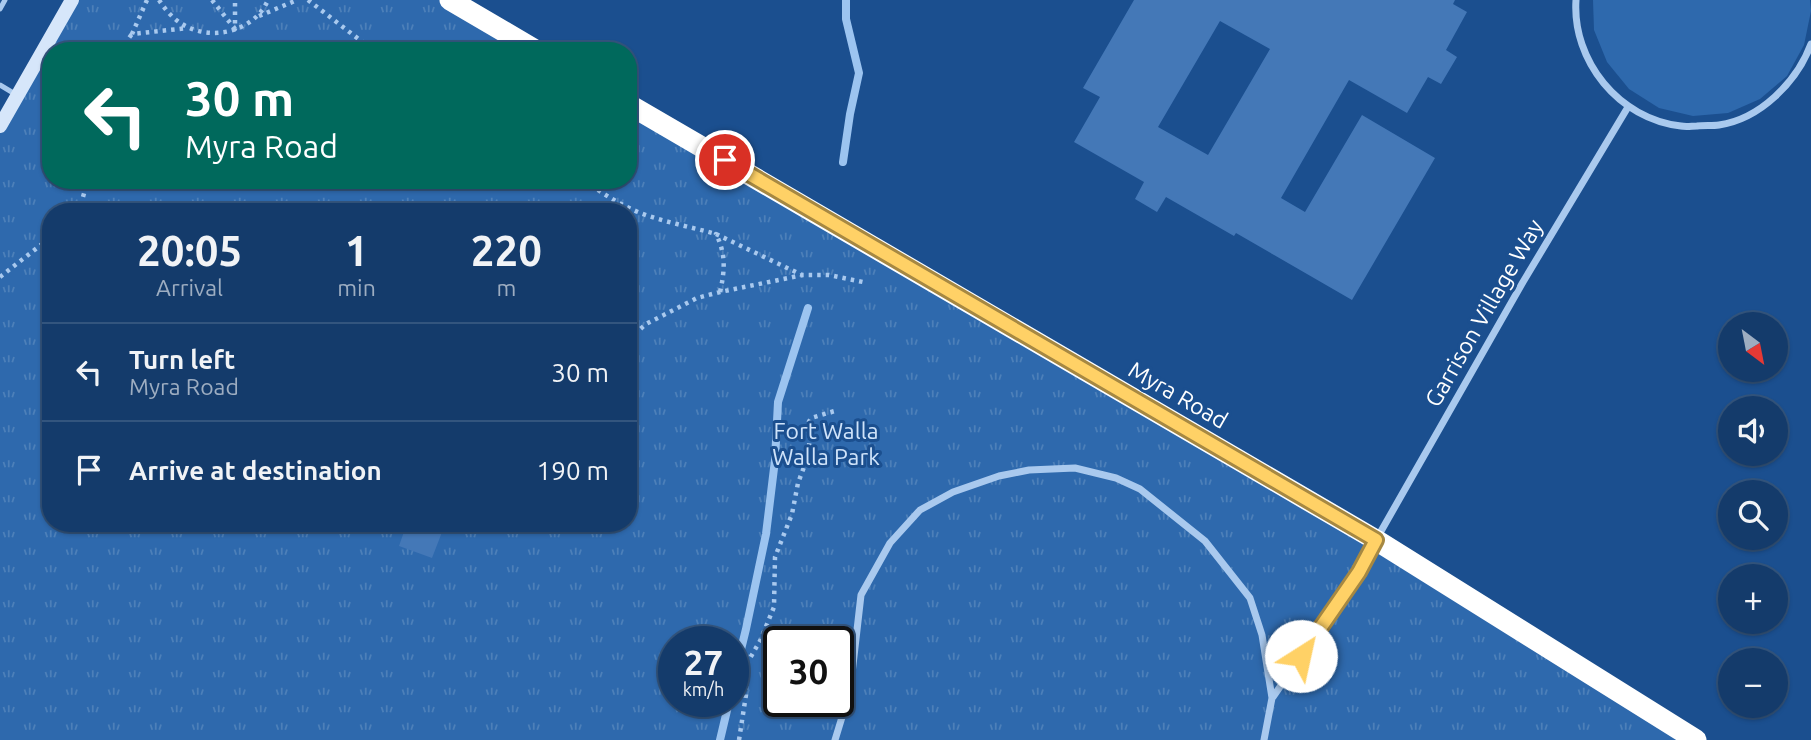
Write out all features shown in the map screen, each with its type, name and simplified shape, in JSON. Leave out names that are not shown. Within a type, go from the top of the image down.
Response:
[{"type":"highway","points":[[450,0],[522,42]]},
{"type":"highway","name":"Myra Road","points":[[637,109],[1376,540],[1696,740]]},
{"type":"main road","points":[[48,42],[72,0]]},
{"type":"main road","points":[[0,126],[42,53]]},
{"type":"street","points":[[1576,0],[1575,18],[1584,55],[1601,82],[1628,107],[1650,118],[1682,126],[1720,125],[1752,113],[1784,90],[1805,60],[1811,44]]},
{"type":"street","name":"Garrison Village Way","points":[[1272,698],[1359,572],[1523,282],[1628,107]]},
{"type":"street","points":[[835,740],[850,691],[861,595],[890,542],[920,510],[953,492],[999,476],[1029,470],[1075,468],[1116,478],[1140,489],[1205,541],[1250,598],[1262,635],[1272,698],[1264,740]]},
{"type":"lane","points":[[0,9],[5,0]]},
{"type":"lane","points":[[0,85],[18,95]]},
{"type":"path","points":[[126,42],[147,0]]},
{"type":"path","points":[[159,0],[168,13],[180,23],[195,31],[211,33],[235,29],[297,0]]},
{"type":"path","points":[[212,0],[235,29]]},
{"type":"path","points":[[235,0],[235,29]]},
{"type":"path","points":[[256,17],[268,0]]},
{"type":"path","points":[[309,0],[363,42]]},
{"type":"path","points":[[132,34],[189,28]]},
{"type":"path","points":[[596,189],[619,203]]},
{"type":"path","points":[[637,212],[716,234],[803,275]]},
{"type":"path","points":[[716,234],[724,259],[720,292]]},
{"type":"path","points":[[0,276],[42,244]]},
{"type":"path","points":[[637,332],[646,324],[697,298],[720,292],[803,275],[828,275],[863,282]]},
{"type":"path","points":[[739,740],[746,695],[746,665],[760,641],[774,607],[775,557],[792,514],[798,483],[807,459],[810,438],[806,427],[811,418],[838,410]]},
{"type":"green space","name":"Fort Walla Walla Park","points":[[71,0],[468,0],[539,42],[47,42]]},
{"type":"green space","points":[[1593,0],[1810,0],[1811,11],[1804,45],[1787,76],[1760,99],[1728,113],[1693,116],[1659,108],[1629,89],[1607,62],[1594,30]]},
{"type":"green space","name":"Fort Walla Walla Park","points":[[42,51],[42,189],[637,189],[637,100],[1696,740],[0,740],[0,124]]},
{"type":"building","points":[[1134,0],[1455,0],[1453,4],[1467,12],[1446,50],[1457,57],[1441,84],[1428,77],[1407,113],[1349,80],[1281,198],[1305,212],[1362,115],[1435,158],[1352,300],[1236,233],[1234,236],[1166,197],[1157,212],[1135,199],[1144,182],[1074,142],[1100,97],[1083,88]],"holes":[[[1220,21],[1270,49],[1208,155],[1158,127]]]},
{"type":"building","points":[[404,532],[442,532],[432,558],[399,546]]},
{"type":"waterway","points":[[843,162],[859,73],[846,19],[846,0]]},
{"type":"waterway","points":[[747,626],[766,534],[775,460],[778,402],[808,308]]},
{"type":"waterway","points":[[720,740],[725,717]]},
{"type":"route","points":[[725,160],[1376,540],[1359,572],[1301,656]]}]
